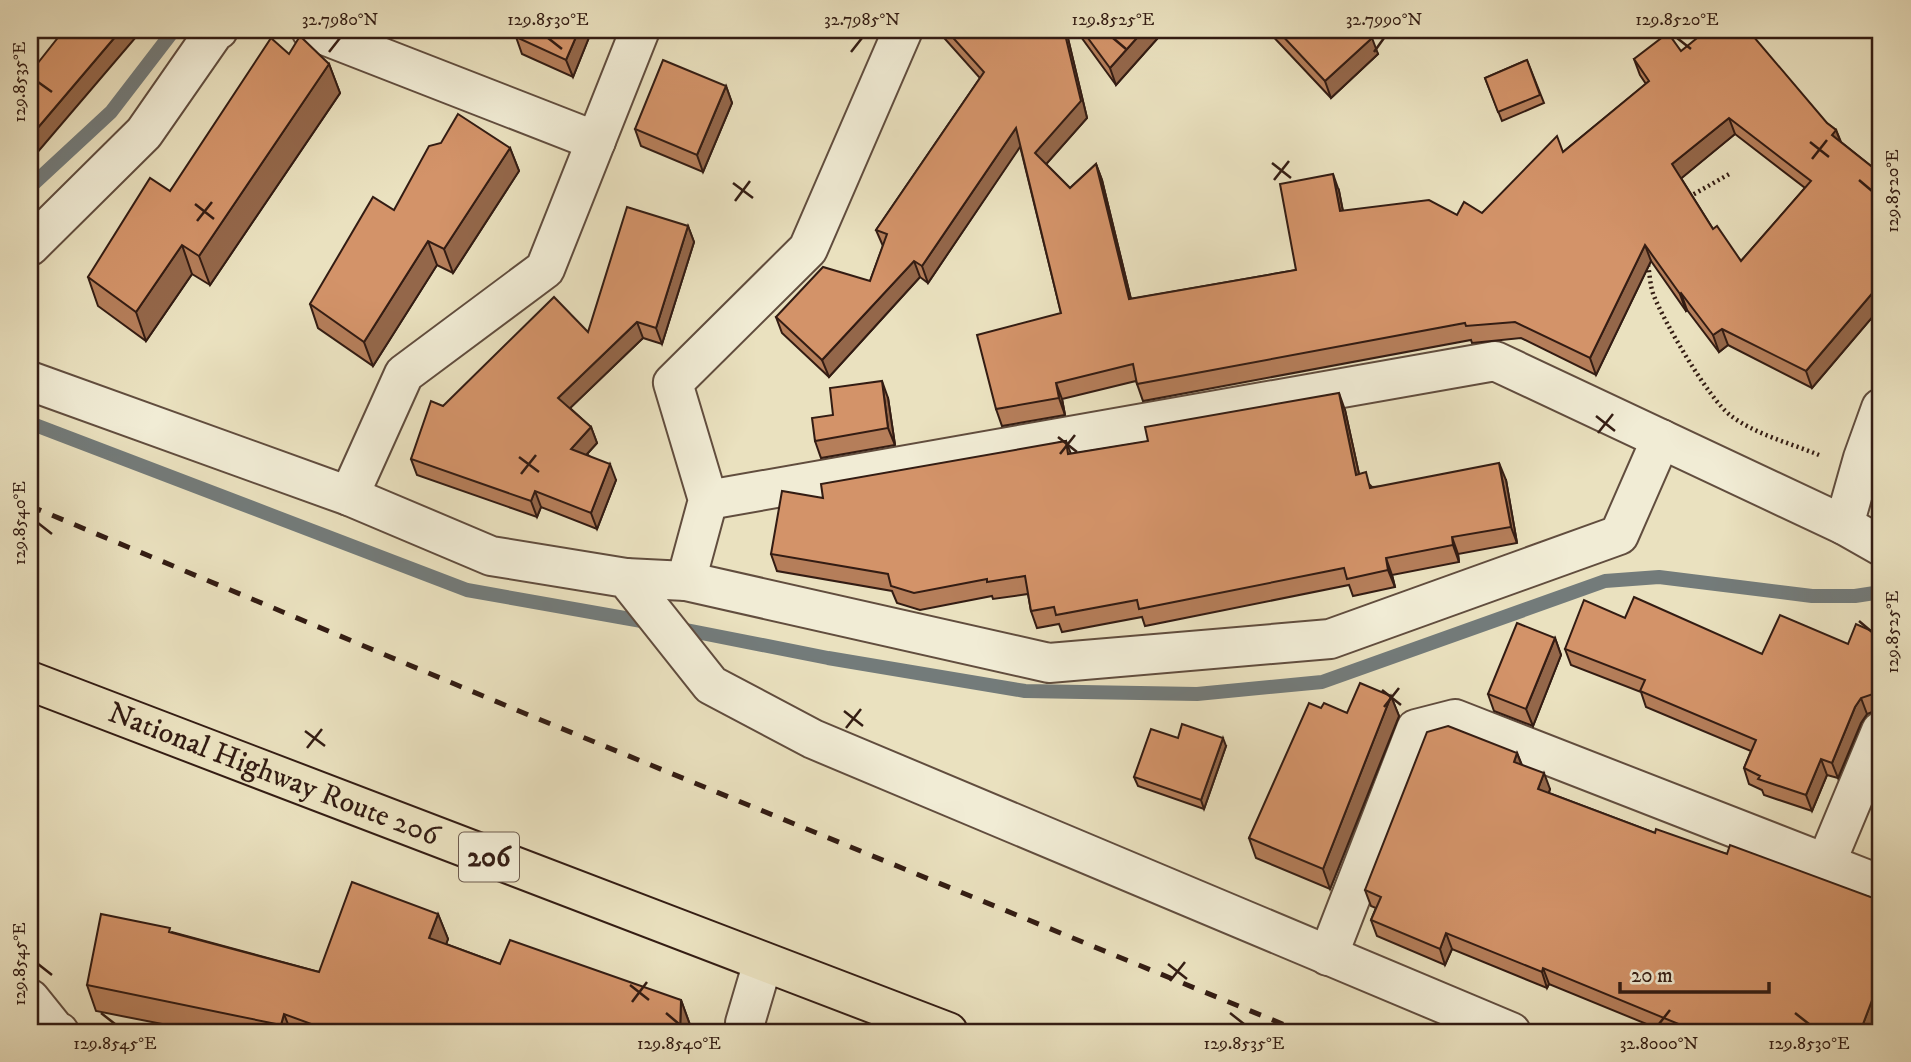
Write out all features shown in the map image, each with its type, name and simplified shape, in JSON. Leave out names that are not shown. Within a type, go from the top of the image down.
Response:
[{"type":"highway","name":"National Highway Route 206","points":[[30,681],[948,1032]]},
{"type":"street","points":[[30,246],[144,133],[218,30]]},
{"type":"street","points":[[311,30],[596,141]]},
{"type":"street","points":[[349,496],[404,374],[545,269],[640,30]]},
{"type":"street","points":[[686,580],[708,500],[673,383],[808,249],[903,30]]},
{"type":"street","points":[[708,500],[1495,361],[1844,525],[1881,546]]},
{"type":"street","points":[[30,381],[349,496],[491,555],[632,585],[686,580],[1049,663],[1330,639],[1619,535],[1661,439]]},
{"type":"street","points":[[1844,525],[1881,408]]},
{"type":"street","points":[[632,585],[711,685],[813,739],[1511,1032]]},
{"type":"street","points":[[1328,956],[1416,729],[1455,719],[1881,885]]},
{"type":"street","points":[[1826,863],[1881,731]]},
{"type":"street","points":[[748,1032],[745,1023],[763,962]]},
{"type":"street","points":[[30,999],[56,1032]]},
{"type":"path","points":[[1681,202],[1731,173]]},
{"type":"path","points":[[1647,261],[1653,295],[1678,343],[1729,414],[1757,429],[1859,471]]},
{"type":"building","points":[[64,30],[121,30],[30,137],[30,73]]},
{"type":"building","points":[[519,30],[579,30],[566,60],[516,37]]},
{"type":"building","points":[[946,30],[1064,30],[1081,101],[1035,153],[1070,188],[1096,164],[1129,299],[1296,270],[1280,184],[1333,174],[1340,211],[1429,200],[1457,215],[1464,202],[1482,213],[1557,136],[1563,152],[1649,81],[1634,59],[1668,33],[1681,51],[1707,30],[1748,30],[1827,123],[1836,130],[1832,135],[1881,174],[1881,283],[1806,371],[1722,329],[1713,335],[1645,245],[1590,358],[1515,322],[1466,326],[1465,323],[1137,384],[1133,364],[1056,383],[1059,398],[996,409],[977,335],[1061,313],[1016,128],[922,266],[914,261],[822,360],[776,317],[823,267],[870,281],[887,234],[876,230],[984,72]],"holes":[[[1729,118],[1811,181],[1741,261],[1717,226],[1713,229],[1672,164]]]},
{"type":"building","points":[[1082,30],[1144,30],[1110,68]]},
{"type":"building","points":[[1277,30],[1365,30],[1372,38],[1325,81]]},
{"type":"building","points":[[300,36],[329,64],[199,256],[182,245],[136,312],[88,277],[150,178],[170,191],[271,38],[289,54]]},
{"type":"building","points":[[663,60],[726,86],[697,155],[635,129]]},
{"type":"building","points":[[1527,60],[1540,95],[1498,112],[1485,78]]},
{"type":"building","points":[[458,114],[510,148],[444,249],[428,241],[364,342],[310,304],[373,197],[394,210],[429,146],[441,143]]},
{"type":"building","points":[[627,207],[688,226],[656,328],[637,322],[558,398],[591,427],[571,449],[610,464],[591,513],[535,491],[531,501],[411,459],[431,401],[443,406],[554,297],[588,332]]},
{"type":"building","points":[[882,381],[888,428],[815,441],[812,418],[833,415],[830,388]]},
{"type":"building","points":[[1339,393],[1356,475],[1366,472],[1370,488],[1499,463],[1511,527],[1452,537],[1453,545],[1386,558],[1388,570],[1347,579],[1344,568],[1139,609],[1137,600],[1056,615],[1054,607],[1031,611],[1025,576],[987,582],[987,579],[914,593],[891,586],[888,574],[771,554],[782,491],[823,498],[821,484],[1066,441],[1068,454],[1148,441],[1145,427]]},
{"type":"building","points":[[1634,597],[1762,654],[1780,615],[1848,644],[1856,624],[1881,635],[1881,695],[1873,694],[1861,698],[1832,763],[1821,759],[1806,795],[1758,779],[1760,776],[1744,768],[1756,740],[1640,691],[1645,680],[1565,649],[1584,600],[1625,618]]},
{"type":"building","points":[[1517,623],[1555,638],[1526,709],[1488,694]]},
{"type":"building","points":[[1360,683],[1391,696],[1323,869],[1249,838],[1309,703],[1321,708],[1324,703],[1347,713]]},
{"type":"building","points":[[1182,724],[1223,738],[1201,800],[1134,777],[1151,729],[1178,738]]},
{"type":"building","points":[[1448,726],[1517,753],[1514,762],[1544,773],[1538,789],[1655,833],[1656,829],[1727,854],[1730,845],[1873,898],[1875,891],[1881,889],[1881,998],[1874,995],[1860,1032],[1683,1032],[1678,1030],[1681,1025],[1543,968],[1542,972],[1446,933],[1440,949],[1371,920],[1381,897],[1365,890],[1427,732]]},
{"type":"building","points":[[1881,758],[1881,779],[1873,776]]},
{"type":"building","points":[[352,882],[438,914],[429,938],[500,964],[510,940],[681,1000],[680,1032],[333,1032],[284,1014],[281,1025],[87,985],[101,914],[170,928],[169,932],[319,972]]},
{"type":"waterway","points":[[30,187],[111,112],[174,30]]},
{"type":"waterway","points":[[30,423],[467,590],[653,623]]},
{"type":"waterway","points":[[676,628],[828,658],[1025,691],[1197,694],[1322,682],[1605,581],[1659,577],[1812,596],[1855,596],[1881,592]]},
{"type":"railway","points":[[30,506],[519,711],[1302,1032]]}]
